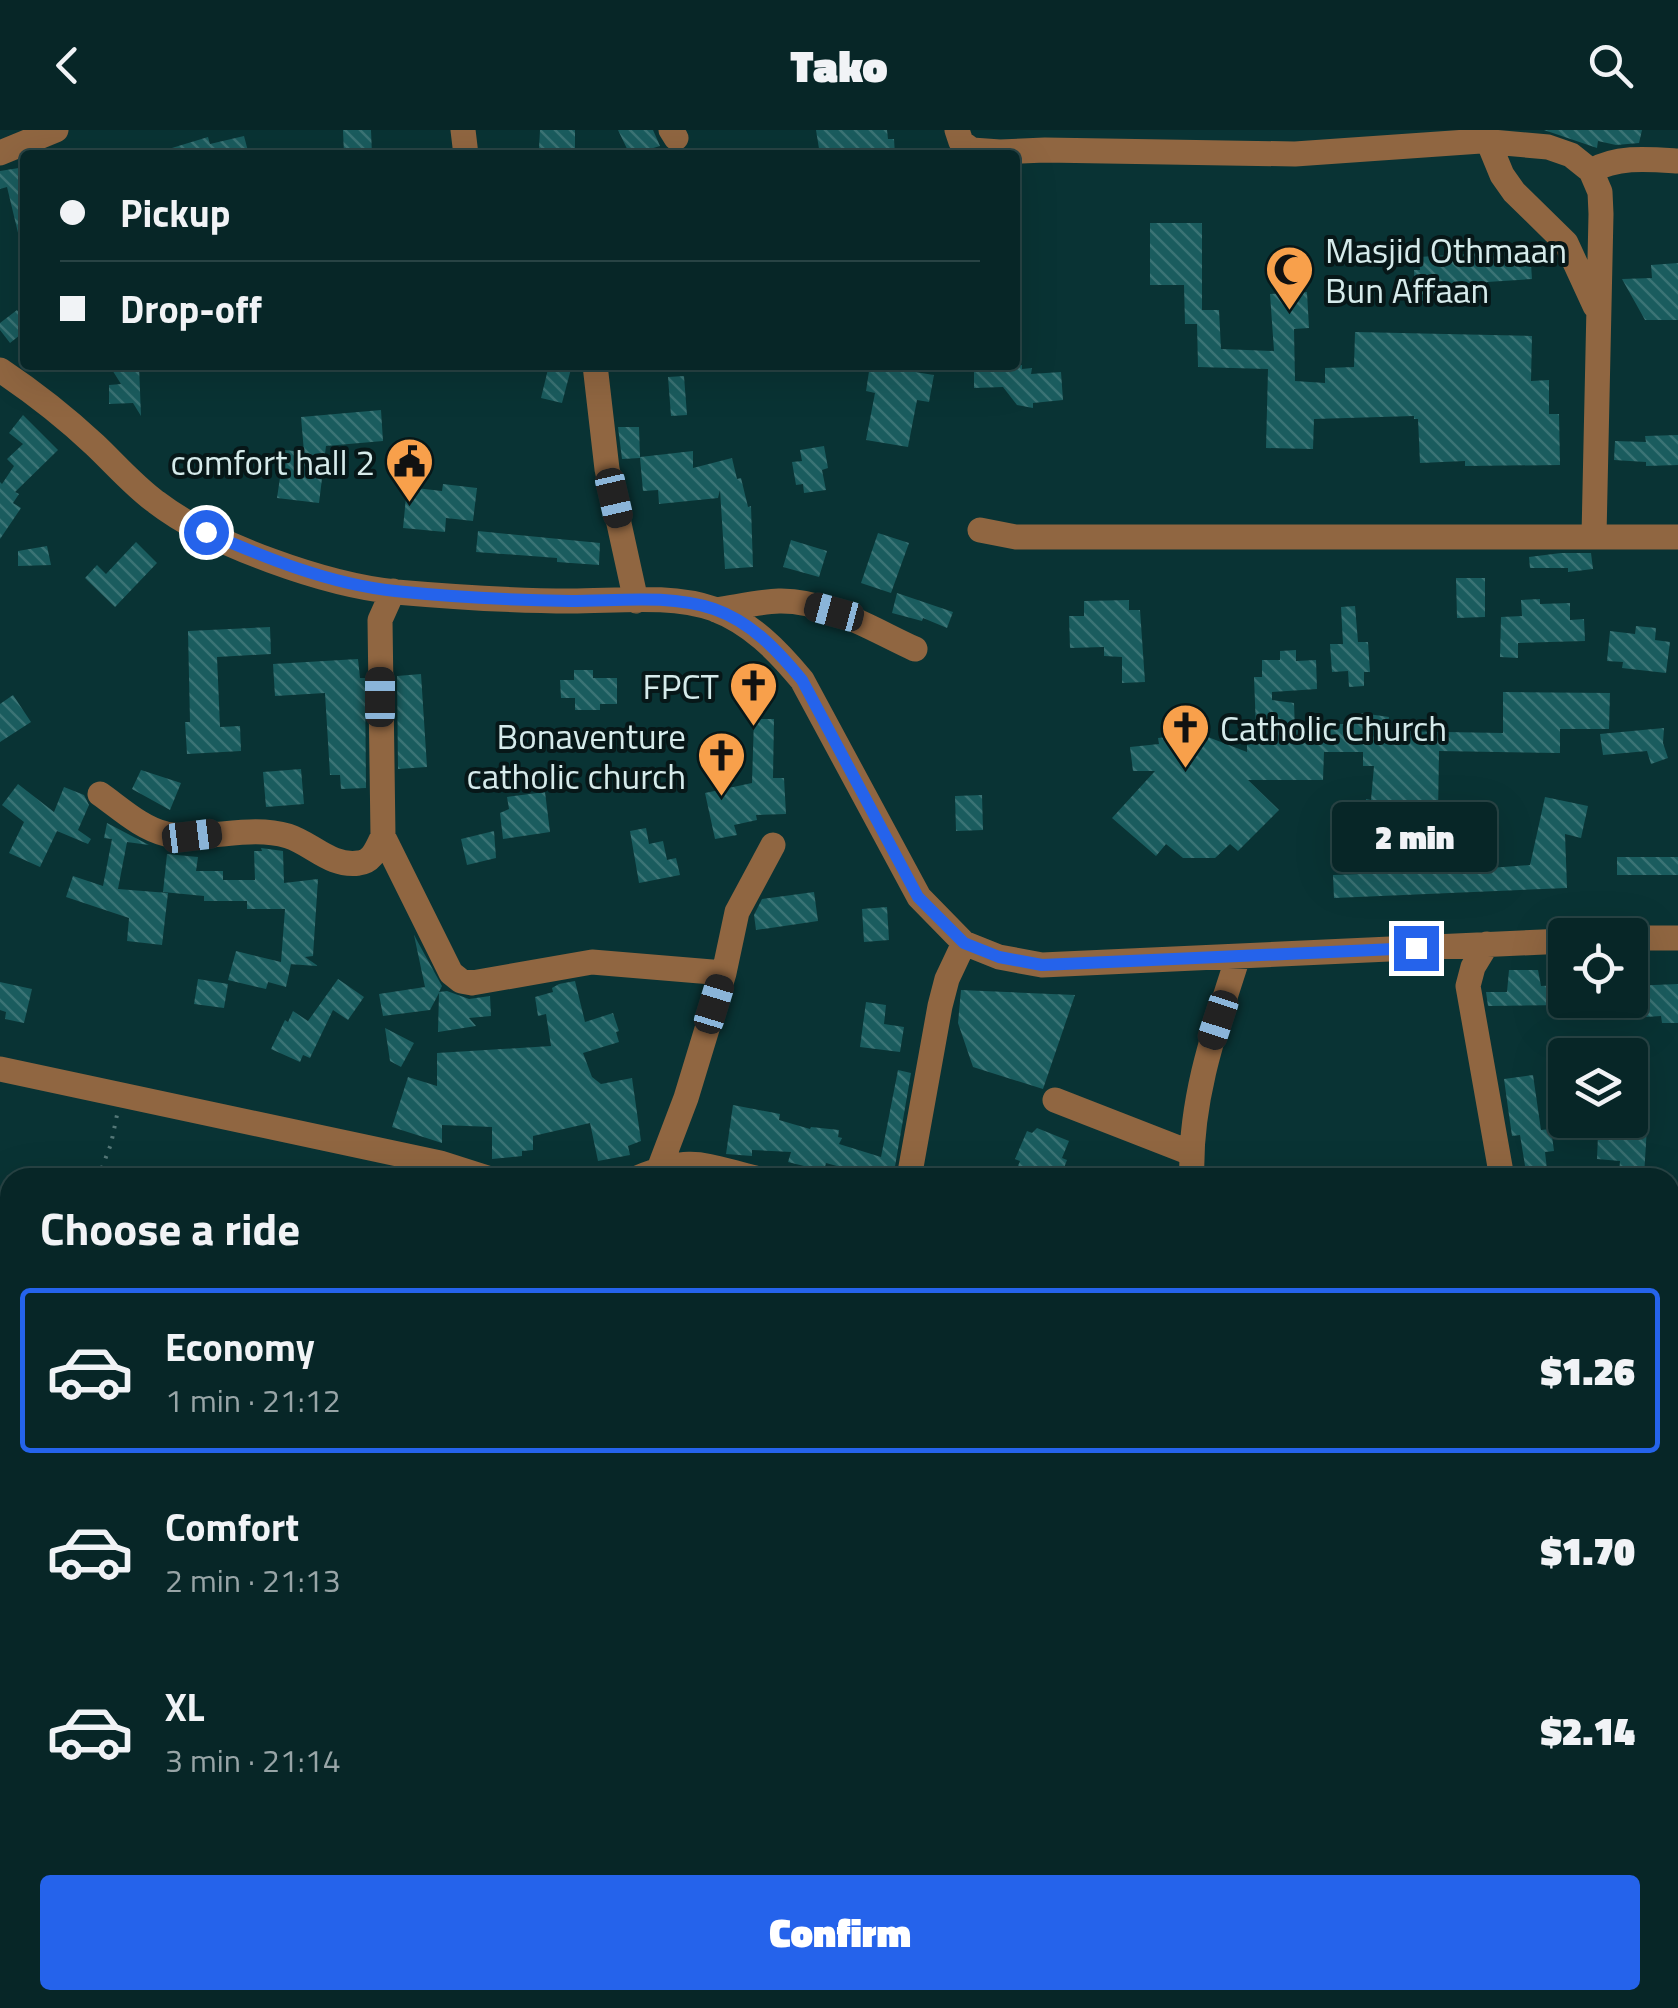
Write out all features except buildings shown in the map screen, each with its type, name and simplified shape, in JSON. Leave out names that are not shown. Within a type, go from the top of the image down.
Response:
[{"type":"street","points":[[0,154],[56,130]]},
{"type":"street","points":[[956,130],[961,142],[972,150]]},
{"type":"street","points":[[1020,151],[1295,154],[1483,137],[1548,147],[1572,156],[1590,171],[1600,192],[1594,536]]},
{"type":"street","points":[[1483,137],[1514,192],[1566,243],[1598,316]]},
{"type":"street","points":[[1590,171],[1604,163],[1634,159],[1678,161]]},
{"type":"street","points":[[0,370],[83,434],[153,500],[186,523],[278,561],[343,582],[393,591],[565,601],[683,601],[716,610],[752,628],[778,650],[802,680],[918,897],[964,943],[999,957],[1042,965],[1548,942]]},
{"type":"street","points":[[597,370],[608,468],[636,601]]},
{"type":"street","points":[[980,530],[1016,536],[1678,537]]},
{"type":"street","points":[[393,591],[380,620],[383,836],[450,973],[460,981],[472,983],[592,962],[724,973]]},
{"type":"street","points":[[716,610],[783,601],[806,604],[834,612],[915,649]]},
{"type":"street","points":[[100,794],[148,828],[167,834],[272,833],[292,837],[335,861],[361,864],[370,860],[383,836]]},
{"type":"street","points":[[651,1168],[686,1098],[724,973],[737,912],[774,844]]},
{"type":"street","points":[[1648,938],[1678,938]]},
{"type":"street","points":[[910,1168],[940,1006],[947,979],[964,943]]},
{"type":"street","points":[[1487,944],[1473,967],[1468,986],[1500,1168]]},
{"type":"street","points":[[1054,1100],[1192,1165],[1208,1052],[1238,957]]},
{"type":"street","points":[[0,1069],[433,1168]]},
{"type":"street","points":[[667,1168],[690,1162],[714,1168]]},
{"type":"path","points":[[102,1168],[122,1094]]},
{"type":"place","name":"Masjid Othmaan Bun Affaan","points":[[1290,312]]},
{"type":"place","name":"comfort hall 2","points":[[410,504]]},
{"type":"place","name":"FPCT","points":[[754,728]]},
{"type":"place","name":"Catholic Church","points":[[1185,770]]},
{"type":"place","name":"Bonaventure catholic church","points":[[721,798]]},
{"type":"route","points":[[206,532],[343,582],[393,591],[565,601],[683,601],[716,610],[752,628],[778,650],[802,680],[918,897],[964,943],[999,957],[1042,965],[1416,948]]}]
